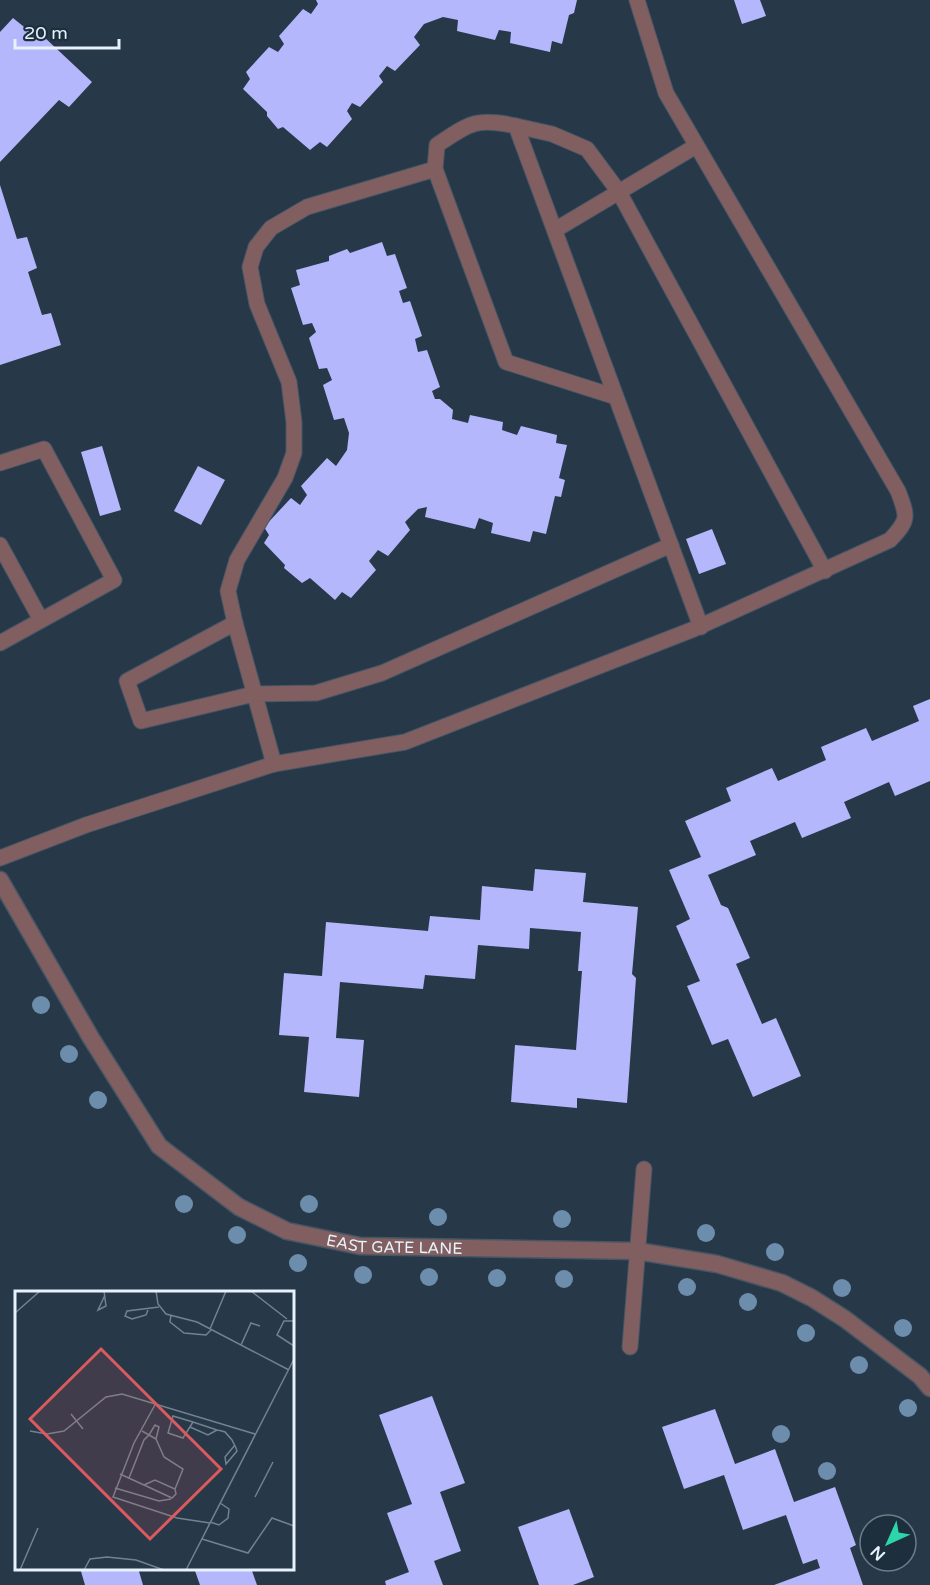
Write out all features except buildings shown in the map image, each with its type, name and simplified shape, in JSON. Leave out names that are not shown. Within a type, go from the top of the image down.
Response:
[{"type":"street","name":"EAST GATE LANE","points":[[0,880],[91,1038],[159,1146],[239,1206],[287,1231],[360,1246],[637,1251],[717,1264],[782,1283],[812,1299],[845,1319],[920,1376],[930,1388]]},
{"type":"lane","points":[[0,858],[86,825],[274,764],[405,742],[701,627],[890,540],[903,526],[906,511],[898,491],[666,93],[637,0]]},
{"type":"lane","points":[[616,397],[506,362],[435,169],[437,145],[465,126],[491,120],[552,134],[587,149],[619,192],[825,571]]},
{"type":"lane","points":[[516,126],[701,627]]},
{"type":"lane","points":[[555,230],[696,146]]},
{"type":"lane","points":[[274,764],[228,591],[237,560],[285,478],[294,453],[290,382],[257,304],[250,267],[256,247],[271,228],[307,207],[435,169]]},
{"type":"lane","points":[[0,463],[44,449],[114,580],[0,643]]},
{"type":"lane","points":[[0,545],[41,620]]},
{"type":"lane","points":[[235,623],[127,681],[141,721],[254,694],[316,693],[382,673],[670,545]]},
{"type":"lane","points":[[630,1347],[644,1169]]}]
